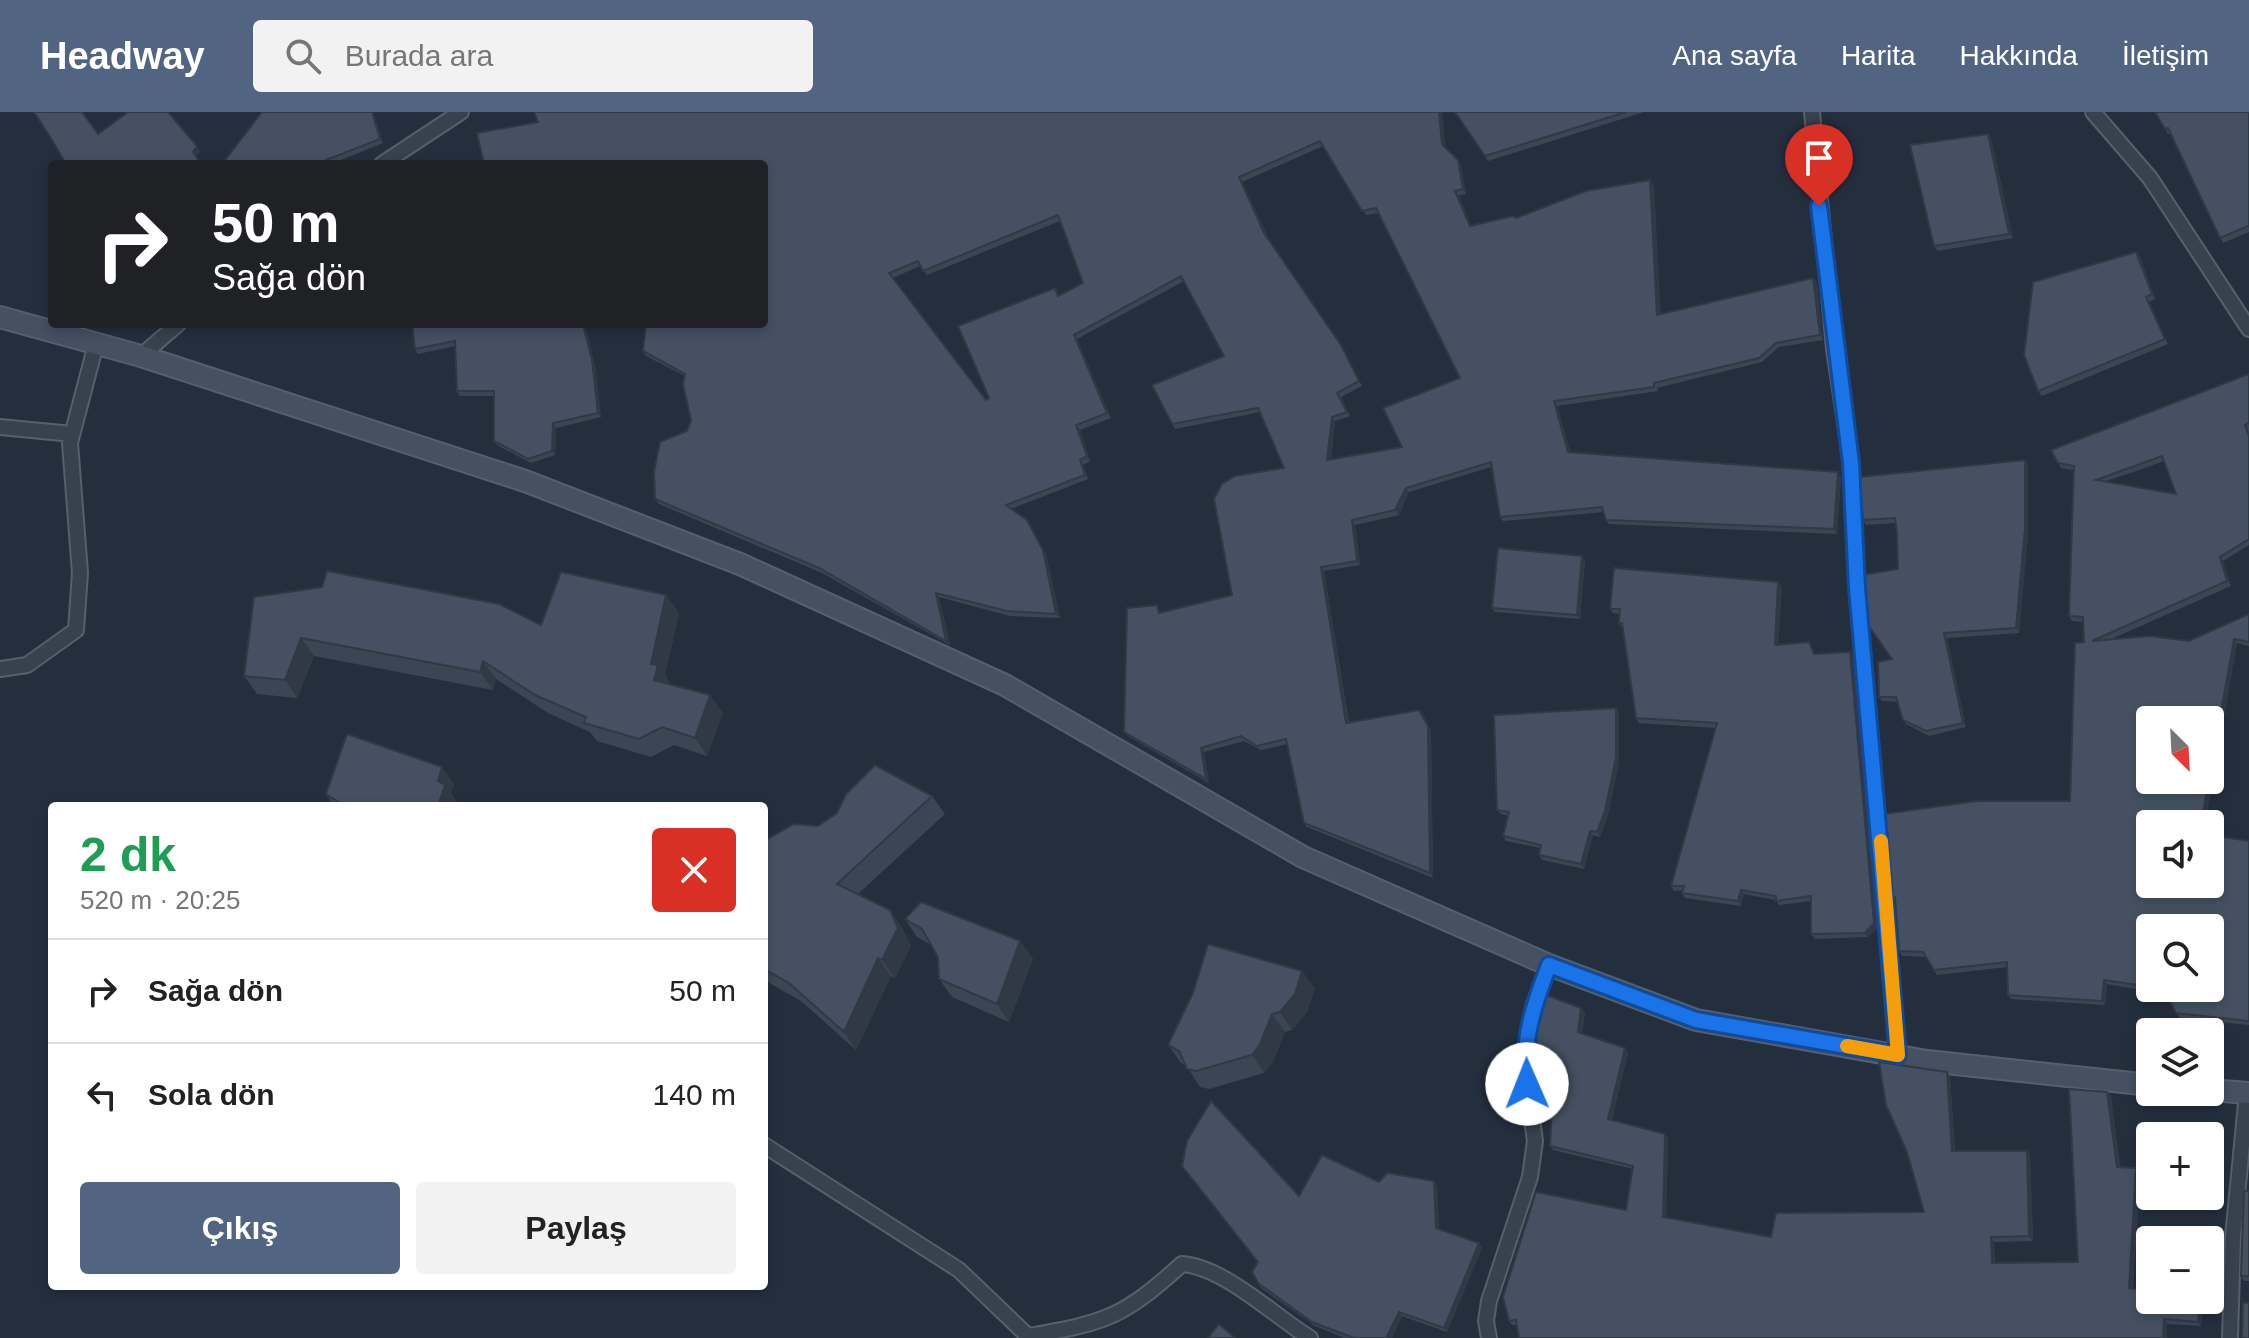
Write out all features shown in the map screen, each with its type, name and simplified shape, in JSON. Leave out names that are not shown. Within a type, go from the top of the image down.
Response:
[{"type":"street","points":[[388,160],[461,112]]},
{"type":"street","points":[[1812,112],[1832,333],[1851,463],[1857,588],[1898,1055]]},
{"type":"street","points":[[2093,112],[2150,178],[2249,329]]},
{"type":"street","points":[[0,317],[141,356],[525,481],[740,564],[1005,685],[1303,857],[1549,965],[1696,1020],[1898,1055],[2136,1083]]},
{"type":"street","points":[[141,356],[173,328]]},
{"type":"street","points":[[0,669],[27,665],[76,630],[80,573],[72,434],[96,344]]},
{"type":"street","points":[[0,427],[72,434]]},
{"type":"street","points":[[1489,1338],[1486,1321],[1489,1301],[1530,1177],[1535,1141],[1524,1060],[1534,1004],[1549,965]]},
{"type":"street","points":[[2224,1091],[2248,1093],[2233,1237],[2230,1338]]},
{"type":"street","points":[[768,1148],[959,1270],[1030,1337],[1116,1316],[1138,1304],[1182,1264],[1198,1265],[1226,1279],[1310,1338]]},
{"type":"building","points":[[34,112],[82,112],[98,134],[128,112],[168,112],[197,146],[193,152],[198,160],[64,160]]},
{"type":"building","points":[[262,112],[372,112],[380,139],[326,160],[225,160]]},
{"type":"building","points":[[534,112],[1439,112],[1442,144],[1458,160],[1463,189],[1455,191],[1470,226],[1513,216],[1516,218],[1586,191],[1650,180],[1657,315],[1813,278],[1820,335],[1776,343],[1759,358],[1654,383],[1654,387],[1554,401],[1568,452],[1838,472],[1834,529],[1606,520],[1602,507],[1500,517],[1491,462],[1406,488],[1395,510],[1352,520],[1357,561],[1321,567],[1346,723],[1419,710],[1428,726],[1430,873],[1304,823],[1286,739],[1257,746],[1241,736],[1201,748],[1206,779],[1124,732],[1127,608],[1157,605],[1159,613],[1232,595],[1214,499],[1222,484],[1235,476],[1284,468],[1258,408],[1172,424],[1152,385],[1224,356],[1181,276],[1074,335],[1107,413],[1076,425],[1087,456],[1080,460],[1085,475],[1006,505],[1027,520],[1043,550],[1056,614],[1007,611],[936,593],[946,641],[819,568],[655,499],[654,472],[660,442],[687,431],[691,421],[683,384],[685,374],[643,351],[646,328],[768,328],[768,160],[483,160],[477,133],[538,122]],"holes":[[[1320,141],[1362,211],[1376,208],[1460,378],[1383,408],[1402,447],[1327,460],[1332,417],[1347,412],[1337,393],[1359,381],[1341,345],[1264,233],[1239,177]],[[1058,215],[1083,283],[1058,296],[1055,288],[958,326],[989,398],[986,400],[889,273],[918,261],[923,271]]]},
{"type":"building","points":[[1455,112],[1626,112],[1485,156]]},
{"type":"building","points":[[2155,112],[2249,112],[2249,227],[2220,238],[2168,128],[2165,129]]},
{"type":"building","points":[[1988,134],[2009,234],[1934,246],[1910,145]]},
{"type":"building","points":[[2136,252],[2152,294],[2146,297],[2165,339],[2038,391],[2024,355],[2033,282]]},
{"type":"building","points":[[412,328],[584,328],[592,360],[598,413],[553,423],[552,451],[528,459],[494,441],[494,391],[457,391],[455,341],[415,349]]},
{"type":"building","points":[[2249,374],[2249,423],[2245,425],[2249,436],[2249,539],[2220,557],[2227,581],[2092,641],[2150,636],[2189,641],[2249,614],[2249,642],[2234,639],[2222,706],[2136,706],[2136,794],[2206,794],[2204,810],[2136,810],[2136,898],[2224,898],[2224,837],[2249,841],[2249,1021],[2176,1013],[2170,1002],[2224,1002],[2224,914],[2136,914],[2136,985],[2104,980],[2102,1001],[2008,995],[2007,962],[1934,970],[1923,952],[1899,951],[1884,814],[1977,801],[2070,801],[2075,643],[2084,642],[2083,617],[2069,616],[2074,466],[2058,463],[2051,450]],"holes":[[[2162,456],[2176,494],[2096,480]]]},
{"type":"building","points":[[2025,460],[2025,528],[2016,628],[1944,633],[1963,723],[1926,731],[1903,720],[1896,697],[1879,697],[1878,662],[1892,659],[1868,625],[1863,575],[1898,569],[1897,534],[1895,518],[1863,520],[1859,477]]},
{"type":"building","points":[[1498,548],[1582,556],[1577,615],[1492,608]]},
{"type":"building","points":[[1614,568],[1778,582],[1775,645],[1809,642],[1814,654],[1850,652],[1874,923],[1865,933],[1811,934],[1811,896],[1776,901],[1776,896],[1741,890],[1738,901],[1682,893],[1684,886],[1671,886],[1717,723],[1636,718],[1622,623],[1619,623],[1620,609],[1610,609]]},
{"type":"building","points":[[327,571],[499,604],[541,625],[561,572],[666,595],[651,664],[658,665],[654,680],[710,695],[695,738],[662,727],[639,739],[584,723],[586,717],[535,695],[483,661],[480,672],[301,638],[285,680],[244,676],[254,597],[322,587]]},
{"type":"building","points":[[1616,708],[1616,757],[1605,811],[1597,832],[1590,831],[1581,864],[1539,855],[1541,845],[1503,836],[1509,812],[1497,810],[1494,715]]},
{"type":"building","points":[[347,734],[442,767],[438,781],[445,785],[439,802],[339,802],[326,794]]},
{"type":"building","points":[[875,765],[932,796],[837,884],[890,910],[898,928],[882,960],[878,958],[844,1032],[789,983],[768,971],[768,839],[794,824],[818,826],[837,813],[846,794]]},
{"type":"building","points":[[921,902],[1020,941],[997,1004],[939,979],[938,957],[922,929],[905,919]]},
{"type":"building","points":[[1208,944],[1302,971],[1295,994],[1280,1012],[1272,1014],[1252,1055],[1196,1071],[1187,1069],[1179,1051],[1168,1045],[1193,993]]},
{"type":"building","points":[[1546,995],[1581,1008],[1578,1032],[1625,1048],[1608,1119],[1665,1134],[1663,1217],[1771,1237],[1776,1213],[1924,1212],[1907,1152],[1886,1105],[1879,1062],[1947,1072],[1952,1151],[2027,1151],[2029,1236],[1991,1237],[1992,1263],[2078,1262],[2069,1089],[2107,1092],[2117,1167],[2136,1168],[2129,1288],[2136,1289],[2136,1314],[2199,1314],[2198,1322],[2164,1319],[2163,1338],[1519,1338],[1516,1320],[1509,1321],[1503,1297],[1536,1192],[1626,1210],[1633,1166],[1550,1146],[1553,1088],[1534,1082],[1533,1049]]},
{"type":"building","points":[[1211,1101],[1299,1196],[1322,1155],[1379,1182],[1387,1173],[1434,1181],[1436,1228],[1479,1243],[1444,1328],[1399,1312],[1386,1338],[1354,1338],[1312,1322],[1258,1283],[1252,1272],[1258,1262],[1182,1166],[1187,1141]]},
{"type":"building","points":[[2244,1191],[2249,1191],[2249,1276],[2241,1276]]},
{"type":"building","points":[[2243,1303],[2249,1303],[2249,1338],[2242,1338]]},
{"type":"building","points":[[1219,1324],[1235,1338],[1208,1338]]},
{"type":"slow traffic","points":[[1847,1046],[1898,1055],[1881,841]]},
{"type":"route","points":[[1527,1084],[1524,1060],[1534,1004],[1549,965],[1696,1020],[1898,1055],[1889,917],[1857,588],[1851,463],[1834,349],[1819,206]]}]
